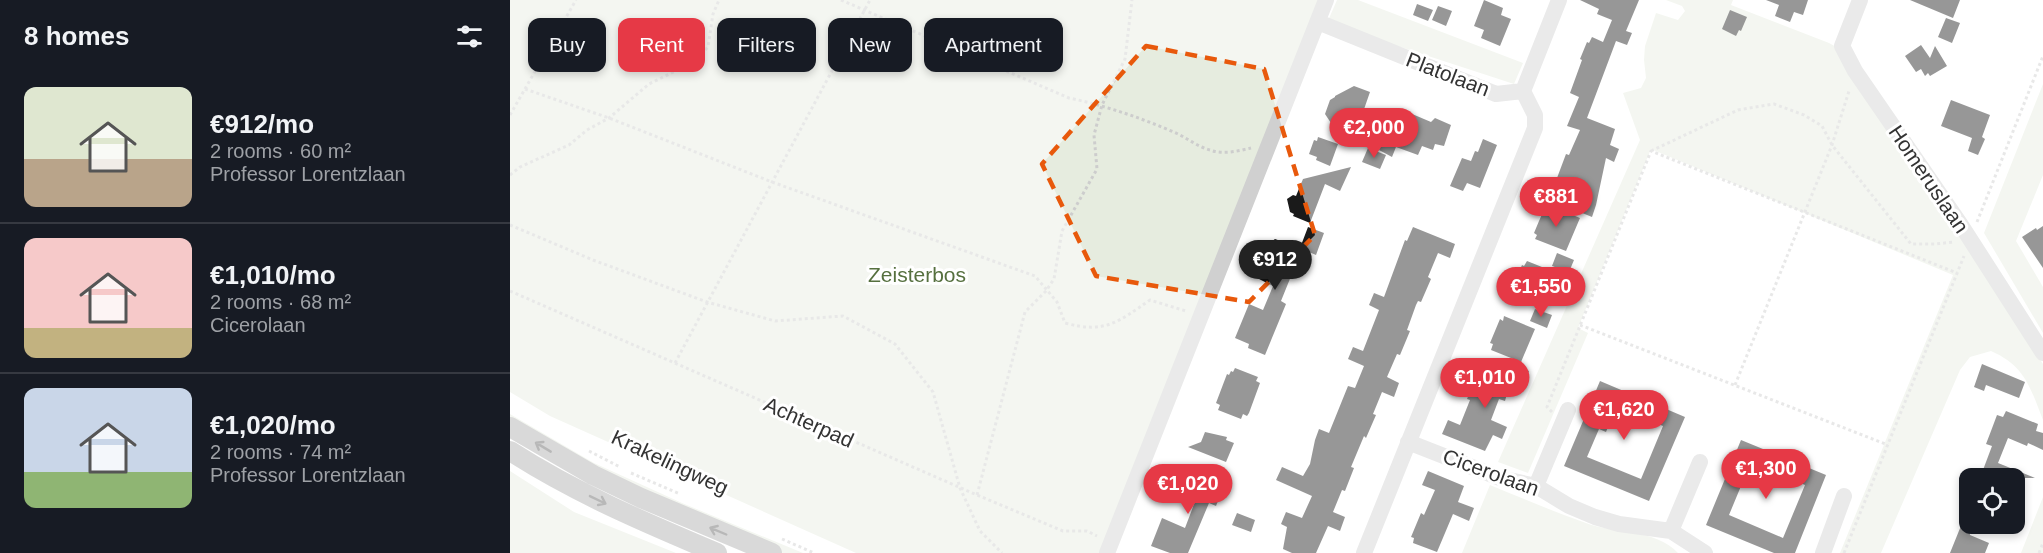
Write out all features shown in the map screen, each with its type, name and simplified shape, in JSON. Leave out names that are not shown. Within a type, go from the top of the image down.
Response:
[{"type":"main road","name":"Krakelingweg","points":[[510,427],[622,489],[777,546]]},
{"type":"main road","points":[[510,451],[585,494],[632,517],[717,553]]},
{"type":"street","points":[[1109,548],[1326,0]]},
{"type":"street","points":[[1364,553],[1535,128],[1535,115],[1523,91],[1559,0]]},
{"type":"street","name":"Homeruslaan","points":[[1860,0],[1842,46],[1855,71],[1970,240],[2043,353]]},
{"type":"street","name":"Platolaan","points":[[1318,22],[1496,94],[1523,91]]},
{"type":"street","points":[[1536,486],[1566,415]]},
{"type":"street","name":"Cicerolaan","points":[[1408,442],[1500,478],[1536,486],[1569,506],[1595,517],[1619,524],[1671,531],[1705,553]]},
{"type":"street","points":[[1671,531],[1700,462]]},
{"type":"street","points":[[1823,553],[1844,496]]},
{"type":"path","points":[[510,115],[576,0]]},
{"type":"path","points":[[510,175],[520,167],[568,145],[587,130],[609,118],[649,84],[692,63],[708,46],[713,14],[719,0]]},
{"type":"path","points":[[841,0],[1069,98],[1102,105],[1156,125],[1209,150],[1229,152],[1268,145]]},
{"type":"path","points":[[675,363],[870,0]]},
{"type":"path","points":[[977,495],[1025,312],[1046,291],[1054,279],[1062,231],[1097,168],[1094,135],[1102,105],[1125,59],[1132,0]]},
{"type":"path","points":[[1844,553],[2043,56]]},
{"type":"path","points":[[1735,385],[1832,145],[1855,71]]},
{"type":"path","points":[[525,89],[609,118],[772,182],[1035,276],[1056,302],[1065,323],[1084,328],[1105,327],[1129,315],[1150,300],[1202,316]]},
{"type":"path","points":[[1566,415],[1547,407],[1651,151],[1738,110],[1774,104],[1804,115],[1822,126],[1832,145],[1911,244],[1970,240]]},
{"type":"path","points":[[1651,151],[1957,273]]},
{"type":"path","points":[[510,225],[593,260],[707,302],[775,321],[843,316],[895,344],[933,392],[960,488],[980,531],[1002,553]]},
{"type":"path","name":"Achterpad","points":[[510,291],[1063,531],[1087,531],[1109,548]]},
{"type":"path","points":[[1581,325],[1888,446]]},
{"type":"path","name":"Krakelingweg","points":[[586,449],[625,470],[688,498]]},
{"type":"path","points":[[2039,553],[2043,543]]},
{"type":"path","points":[[777,546],[814,553]]},
{"type":"highlighted area","points":[[1146,46],[1264,69],[1315,235],[1249,302],[1096,276],[1042,164]]},
{"type":"green space","name":"Zeisterbos","points":[[510,0],[1323,0],[1101,553],[856,553],[550,416],[510,392]]},
{"type":"green space","points":[[1337,0],[1358,0],[1523,63],[1514,84],[1327,23]]},
{"type":"green space","points":[[1666,0],[1733,0],[1731,5],[1840,49],[2043,364],[2043,420],[2030,388],[2012,363],[1991,351],[1970,357],[1960,370],[1881,553],[1840,553],[1953,275],[1651,149],[1578,328],[1588,333],[1528,473],[1498,462],[1640,140],[1623,93],[1641,88],[1646,78],[1645,46],[1656,13],[1678,20],[1685,11],[1682,6]]},
{"type":"green space","points":[[2043,84],[2043,175],[2016,241],[2043,287],[2043,333],[1984,233]]},
{"type":"green space","points":[[510,414],[594,463],[682,503],[803,553],[783,553],[680,511],[510,421]]},
{"type":"green space","points":[[510,471],[574,512],[676,553],[510,553]]},
{"type":"green space","points":[[1490,485],[1586,523],[1647,536],[1669,545],[1678,553],[1462,553]]},
{"type":"green space","points":[[2043,497],[2043,553],[2021,553]]},
{"type":"building","points":[[1484,0],[1503,8],[1501,15],[1511,19],[1500,46],[1481,38],[1484,30],[1474,26]]},
{"type":"building","points":[[1580,0],[1639,0],[1626,31],[1632,33],[1627,45],[1616,41],[1587,118],[1615,129],[1610,145],[1619,149],[1614,162],[1606,158],[1592,217],[1575,210],[1582,193],[1558,184],[1560,179],[1557,178],[1566,154],[1569,155],[1580,130],[1567,126],[1579,97],[1570,93],[1582,60],[1580,59],[1587,42],[1589,43],[1592,37],[1603,42],[1612,20],[1597,14],[1599,9]]},
{"type":"building","points":[[1766,0],[1808,0],[1803,15],[1794,12],[1790,22],[1775,16],[1779,5]]},
{"type":"building","points":[[1910,0],[1960,0],[1953,18]]},
{"type":"building","points":[[1417,4],[1433,10],[1428,21],[1413,15]]},
{"type":"building","points":[[1438,6],[1452,11],[1446,26],[1432,20]]},
{"type":"building","points":[[1730,10],[1747,17],[1741,31],[1739,30],[1736,36],[1722,29]]},
{"type":"building","points":[[1946,18],[1960,23],[1952,43],[1938,37]]},
{"type":"building","points":[[1921,45],[1930,58],[1935,46],[1947,66],[1930,76],[1928,73],[1925,76],[1921,69],[1916,72],[1905,56]]},
{"type":"building","points":[[1354,86],[1370,92],[1354,138],[1337,132],[1325,114],[1330,100]]},
{"type":"building","points":[[1951,100],[1990,115],[1982,137],[1985,139],[1978,155],[1968,151],[1972,138],[1941,126]]},
{"type":"building","points":[[1398,108],[1431,122],[1435,118],[1451,125],[1444,146],[1435,144],[1433,150],[1422,146],[1418,155],[1396,147],[1392,157],[1379,150]]},
{"type":"building","points":[[1318,137],[1338,144],[1330,166],[1309,154],[1314,140],[1317,141]]},
{"type":"building","points":[[1483,139],[1497,145],[1480,188],[1467,183],[1463,191],[1450,186],[1462,158],[1471,161],[1475,151],[1478,152]]},
{"type":"building","points":[[1368,148],[1386,155],[1380,169],[1362,162]]},
{"type":"building","points":[[1351,167],[1340,191],[1325,184],[1310,223],[1293,216],[1287,199],[1293,195],[1296,196],[1303,179]]},
{"type":"building","points":[[1549,205],[1580,218],[1566,251],[1535,239],[1537,235],[1534,233],[1544,210],[1547,211]]},
{"type":"building","points":[[2043,226],[2043,268],[2022,237]]},
{"type":"building","points":[[1308,227],[1324,233],[1316,255],[1302,249],[1281,301],[1286,304],[1265,355],[1248,348],[1249,344],[1235,338],[1249,304],[1263,310],[1273,286],[1259,279],[1258,274],[1264,268],[1271,242],[1275,239],[1300,248]]},
{"type":"building","points":[[1413,227],[1455,244],[1450,258],[1438,253],[1428,277],[1431,279],[1421,302],[1418,301],[1416,305],[1407,330],[1410,331],[1387,377],[1399,383],[1394,397],[1382,392],[1373,414],[1376,415],[1351,467],[1354,468],[1345,491],[1342,490],[1333,512],[1345,517],[1340,531],[1328,526],[1316,553],[1292,553],[1283,549],[1287,527],[1281,524],[1286,512],[1302,518],[1312,496],[1276,480],[1282,467],[1303,476],[1310,464],[1319,429],[1329,433],[1348,386],[1355,388],[1364,366],[1348,359],[1353,347],[1363,351],[1379,310],[1369,305],[1374,293],[1384,297],[1405,240],[1407,241]]},
{"type":"building","points":[[1557,253],[1574,260],[1569,272],[1552,266]]},
{"type":"building","points":[[1527,261],[1557,273],[1544,307],[1513,294],[1515,289],[1512,288],[1522,265],[1524,266]]},
{"type":"building","points":[[1535,309],[1552,315],[1547,328],[1530,321]]},
{"type":"building","points":[[1504,316],[1535,329],[1521,362],[1491,350],[1493,344],[1490,343],[1500,319],[1503,321]]},
{"type":"building","points":[[1513,364],[1529,371],[1524,384],[1520,382],[1515,393],[1508,390],[1505,401],[1499,399],[1491,420],[1507,427],[1502,439],[1493,435],[1485,451],[1442,434],[1448,420],[1460,425],[1477,375],[1480,376],[1482,372],[1506,382]]},
{"type":"building","points":[[1982,364],[2025,382],[2019,398],[1986,385],[1984,391],[1974,387]]},
{"type":"building","points":[[1235,368],[1258,377],[1256,381],[1260,383],[1249,413],[1247,416],[1243,414],[1241,419],[1218,410],[1220,405],[1216,403],[1227,374],[1233,372]]},
{"type":"building","points":[[1600,381],[1685,417],[1649,501],[1564,466]],"holes":[[[1616,407],[1663,426],[1641,479],[1587,457],[1599,429],[1606,432]]]},
{"type":"building","points":[[2006,411],[2038,424],[2036,431],[2043,433],[2043,450],[2008,438],[1998,463],[2010,468],[1984,468],[1992,446],[1986,444],[1997,415],[2003,417]]},
{"type":"building","points":[[1205,432],[1227,437],[1226,440],[1234,443],[1226,462],[1188,447],[1201,442]]},
{"type":"building","points":[[1741,440],[1826,475],[1795,553],[1774,553],[1706,525]],"holes":[[[1751,462],[1805,485],[1783,538],[1729,515]]]},
{"type":"building","points":[[1428,471],[1464,486],[1458,502],[1474,508],[1469,521],[1453,514],[1437,552],[1413,543],[1414,538],[1411,537],[1421,513],[1424,515],[1435,490],[1422,485]]},
{"type":"building","points":[[1190,472],[1224,485],[1216,506],[1209,503],[1188,553],[1170,553],[1151,546],[1162,518],[1185,528],[1196,499],[1178,492],[1181,483],[1186,481]]},
{"type":"building","points":[[1237,513],[1255,520],[1251,532],[1232,525]]},
{"type":"building","points":[[1959,531],[1959,534],[1970,534],[1989,543],[1985,553],[1950,553]]}]
